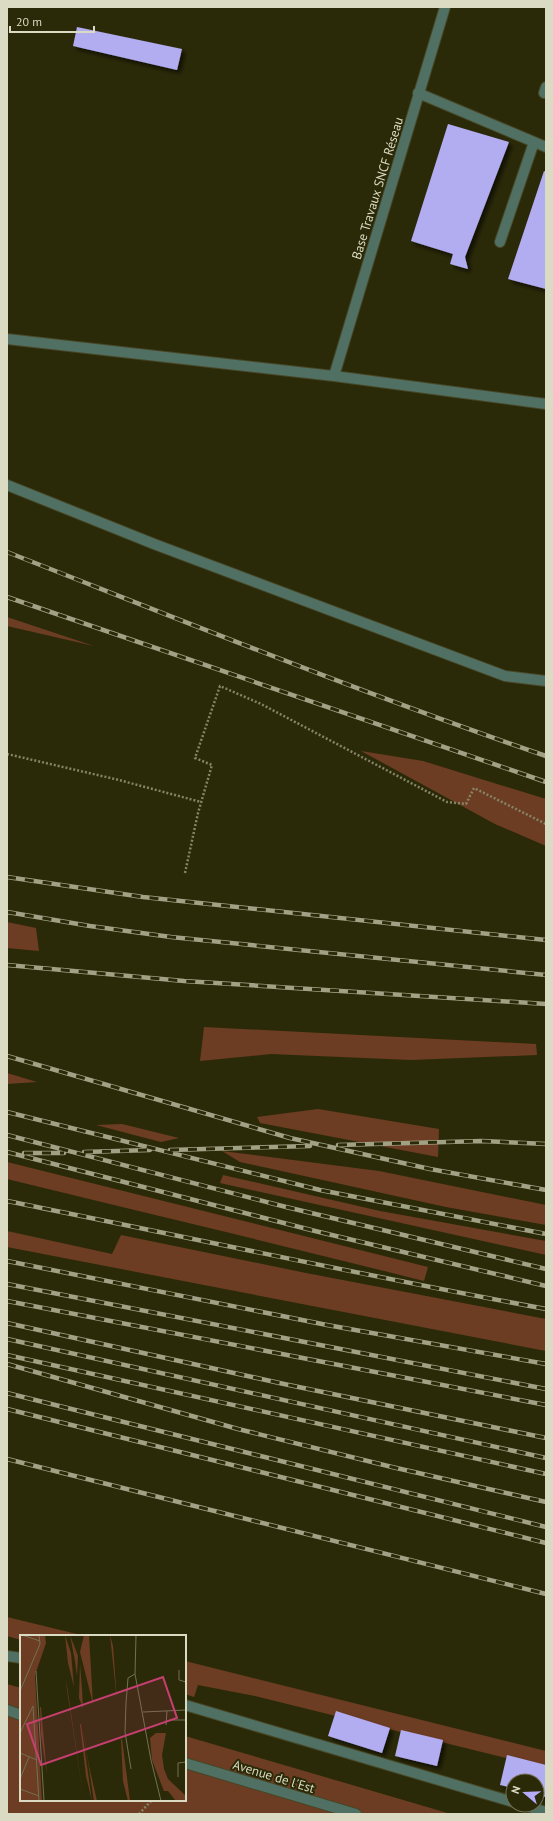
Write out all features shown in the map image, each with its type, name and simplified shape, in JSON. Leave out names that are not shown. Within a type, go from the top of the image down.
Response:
[{"type":"lane","name":"Base Travaux SNCF Réseau","points":[[334,376],[445,7]]},
{"type":"lane","points":[[418,93],[546,147]]},
{"type":"lane","points":[[500,242],[534,142]]},
{"type":"lane","points":[[7,339],[334,376],[546,404]]},
{"type":"lane","points":[[7,485],[154,544],[505,676],[546,681]]},
{"type":"lane","points":[[7,1656],[20,1658]]},
{"type":"lane","points":[[186,1706],[505,1800]]},
{"type":"lane","points":[[7,1710],[20,1715]]},
{"type":"lane","name":"Avenue de l'Est","points":[[186,1763],[356,1814]]},
{"type":"path","points":[[185,873],[190,845],[212,765],[195,758],[220,686],[261,704],[447,802],[466,804],[474,788],[546,824]]},
{"type":"path","points":[[7,754],[119,780],[201,802]]},
{"type":"path","points":[[139,1814],[151,1801]]},
{"type":"shaded area","points":[[7,617],[94,646],[7,626]]},
{"type":"shaded area","points":[[361,751],[423,761],[546,799],[546,846],[495,824]]},
{"type":"shaded area","points":[[7,922],[36,928],[39,951],[7,948]]},
{"type":"shaded area","points":[[204,1027],[536,1044],[537,1055],[411,1060],[271,1054],[200,1061]]},
{"type":"shaded area","points":[[7,1073],[37,1082],[7,1084]]},
{"type":"shaded area","points":[[318,1109],[439,1129],[438,1157],[260,1123],[257,1117]]},
{"type":"shaded area","points":[[122,1124],[179,1138],[161,1142],[96,1125]]},
{"type":"shaded area","points":[[222,1151],[379,1171],[546,1205],[546,1225],[446,1207],[240,1162]]},
{"type":"shaded area","points":[[7,1162],[428,1267],[424,1281],[7,1179]]},
{"type":"shaded area","points":[[223,1175],[380,1211],[546,1241],[546,1255],[220,1183]]},
{"type":"shaded area","points":[[7,1231],[112,1254],[121,1235],[306,1273],[546,1319],[546,1351],[7,1247]]},
{"type":"shaded area","points":[[7,1617],[81,1635],[20,1635],[20,1640],[7,1636]]},
{"type":"shaded area","points":[[186,1661],[546,1751],[546,1768],[255,1696],[198,1685],[194,1697],[186,1694]]},
{"type":"shaded area","points":[[7,1684],[20,1688],[20,1801],[186,1801],[186,1736],[451,1814],[7,1814]]},
{"type":"building","points":[[77,27],[182,49],[177,70],[73,46]]},
{"type":"building","points":[[448,124],[509,142],[465,257],[468,269],[450,264],[453,254],[411,241]]},
{"type":"building","points":[[544,171],[546,172],[546,289],[508,279]]},
{"type":"building","points":[[336,1711],[390,1728],[382,1753],[328,1736]]},
{"type":"building","points":[[401,1730],[443,1740],[437,1766],[395,1756]]},
{"type":"building","points":[[507,1755],[546,1765],[546,1797],[545,1773],[505,1773],[505,1786],[500,1785]]},
{"type":"railway","points":[[7,552],[343,683],[546,756]]},
{"type":"railway","points":[[7,597],[546,782]]},
{"type":"railway","points":[[7,877],[143,897],[546,940]]},
{"type":"railway","points":[[7,912],[90,926],[171,937],[546,975]]},
{"type":"railway","points":[[7,965],[184,981],[546,1004]]},
{"type":"railway","points":[[7,1056],[290,1138],[430,1169],[546,1190]]},
{"type":"railway","points":[[7,1112],[320,1190],[546,1234]]},
{"type":"railway","points":[[7,1135],[286,1207],[546,1269]]},
{"type":"railway","points":[[338,1145],[482,1141],[546,1144]]},
{"type":"railway","points":[[170,1150],[310,1146]]},
{"type":"railway","points":[[84,1152],[150,1150]]},
{"type":"railway","points":[[7,1152],[315,1231],[546,1286]]},
{"type":"railway","points":[[24,1153],[64,1153]]},
{"type":"railway","points":[[7,1201],[344,1270],[546,1309]]},
{"type":"railway","points":[[7,1261],[327,1325],[546,1364]]},
{"type":"railway","points":[[7,1284],[546,1389]]},
{"type":"railway","points":[[7,1301],[546,1405]]},
{"type":"railway","points":[[7,1323],[284,1384],[546,1438]]},
{"type":"railway","points":[[7,1339],[546,1458]]},
{"type":"railway","points":[[7,1355],[546,1474]]},
{"type":"railway","points":[[7,1364],[238,1429],[392,1467],[546,1502]]},
{"type":"railway","points":[[7,1393],[546,1527]]},
{"type":"railway","points":[[7,1409],[546,1543]]},
{"type":"railway","points":[[7,1459],[546,1594]]}]
